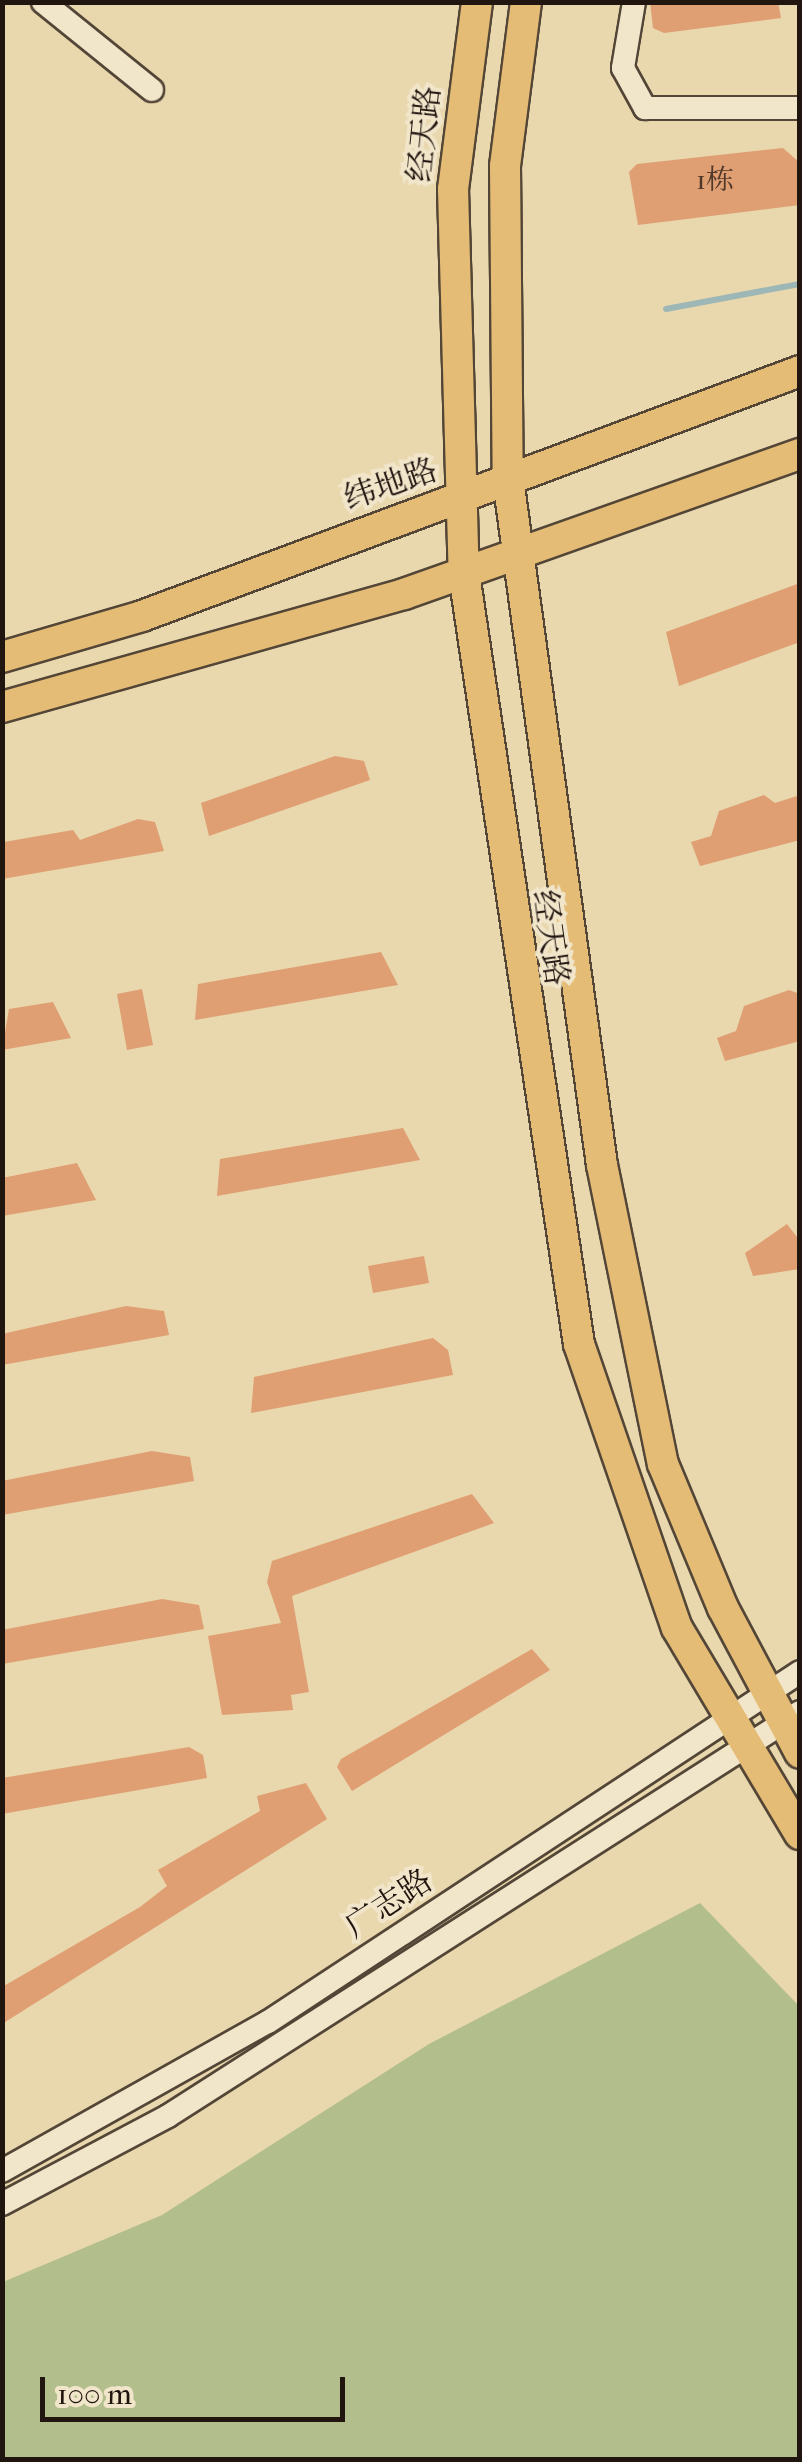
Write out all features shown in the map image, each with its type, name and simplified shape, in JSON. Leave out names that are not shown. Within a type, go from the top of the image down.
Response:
[{"type":"main road","name":"经天路","points":[[477,2],[453,189],[464,574],[579,1344],[677,1628],[743,1747],[800,1834]]},
{"type":"main road","name":"经天路","points":[[526,2],[505,184],[508,479],[516,558],[626,1320],[663,1464],[766,1693],[790,1718],[800,1753]]},
{"type":"main road","name":"纬地路","points":[[2,658],[460,499],[800,371]]},
{"type":"main road","points":[[2,707],[516,558],[800,454]]},
{"type":"street","points":[[43,2],[152,90]]},
{"type":"street","points":[[634,2],[623,68],[645,108],[800,108]]},
{"type":"street","name":"广志路","points":[[2,2170],[268,2022],[800,1672]]},
{"type":"street","name":"广志路","points":[[2,2204],[168,2116],[790,1718]]},
{"type":"green space","points":[[700,1903],[799,2006],[799,2459],[3,2459],[3,2282],[162,2215],[429,2044]]},
{"type":"building","points":[[650,2],[778,2],[781,18],[664,33],[653,28]]},
{"type":"building","points":[[783,148],[800,163],[800,205],[638,225],[629,172],[637,164]]},
{"type":"building","points":[[800,583],[800,642],[679,686],[666,632]]},
{"type":"building","points":[[335,756],[364,761],[370,780],[209,836],[201,803]]},
{"type":"building","points":[[764,795],[775,803],[800,795],[800,840],[700,866],[691,842],[711,836],[719,811]]},
{"type":"building","points":[[138,819],[155,822],[164,851],[2,879],[4,842],[73,830],[80,840]]},
{"type":"building","points":[[381,952],[398,985],[195,1020],[198,984]]},
{"type":"building","points":[[142,989],[153,1045],[127,1050],[117,994]]},
{"type":"building","points":[[789,990],[800,994],[800,1041],[725,1061],[717,1038],[736,1031],[744,1006]]},
{"type":"building","points":[[53,1002],[71,1038],[2,1050],[9,1009]]},
{"type":"building","points":[[403,1128],[420,1160],[217,1196],[220,1159]]},
{"type":"building","points":[[77,1163],[96,1200],[2,1216],[2,1178]]},
{"type":"building","points":[[787,1224],[800,1241],[800,1269],[753,1276],[745,1253]]},
{"type":"building","points":[[424,1256],[429,1283],[373,1293],[368,1266]]},
{"type":"building","points":[[126,1306],[164,1311],[169,1335],[2,1365],[2,1334]]},
{"type":"building","points":[[433,1338],[448,1350],[453,1375],[251,1413],[254,1377]]},
{"type":"building","points":[[152,1451],[190,1457],[194,1481],[2,1515],[2,1481]]},
{"type":"building","points":[[472,1494],[494,1523],[292,1596],[309,1692],[291,1695],[293,1710],[222,1715],[208,1636],[281,1623],[267,1582],[272,1561]]},
{"type":"building","points":[[162,1599],[199,1605],[204,1629],[2,1664],[2,1630]]},
{"type":"building","points":[[532,1649],[550,1670],[352,1791],[337,1767],[341,1759]]},
{"type":"building","points":[[189,1747],[203,1755],[207,1778],[2,1814],[2,1778]]},
{"type":"building","points":[[306,1783],[327,1819],[2,2024],[2,1987],[140,1907],[167,1886],[158,1870],[260,1811],[257,1796]]},
{"type":"waterway","points":[[666,309],[800,284]]}]
